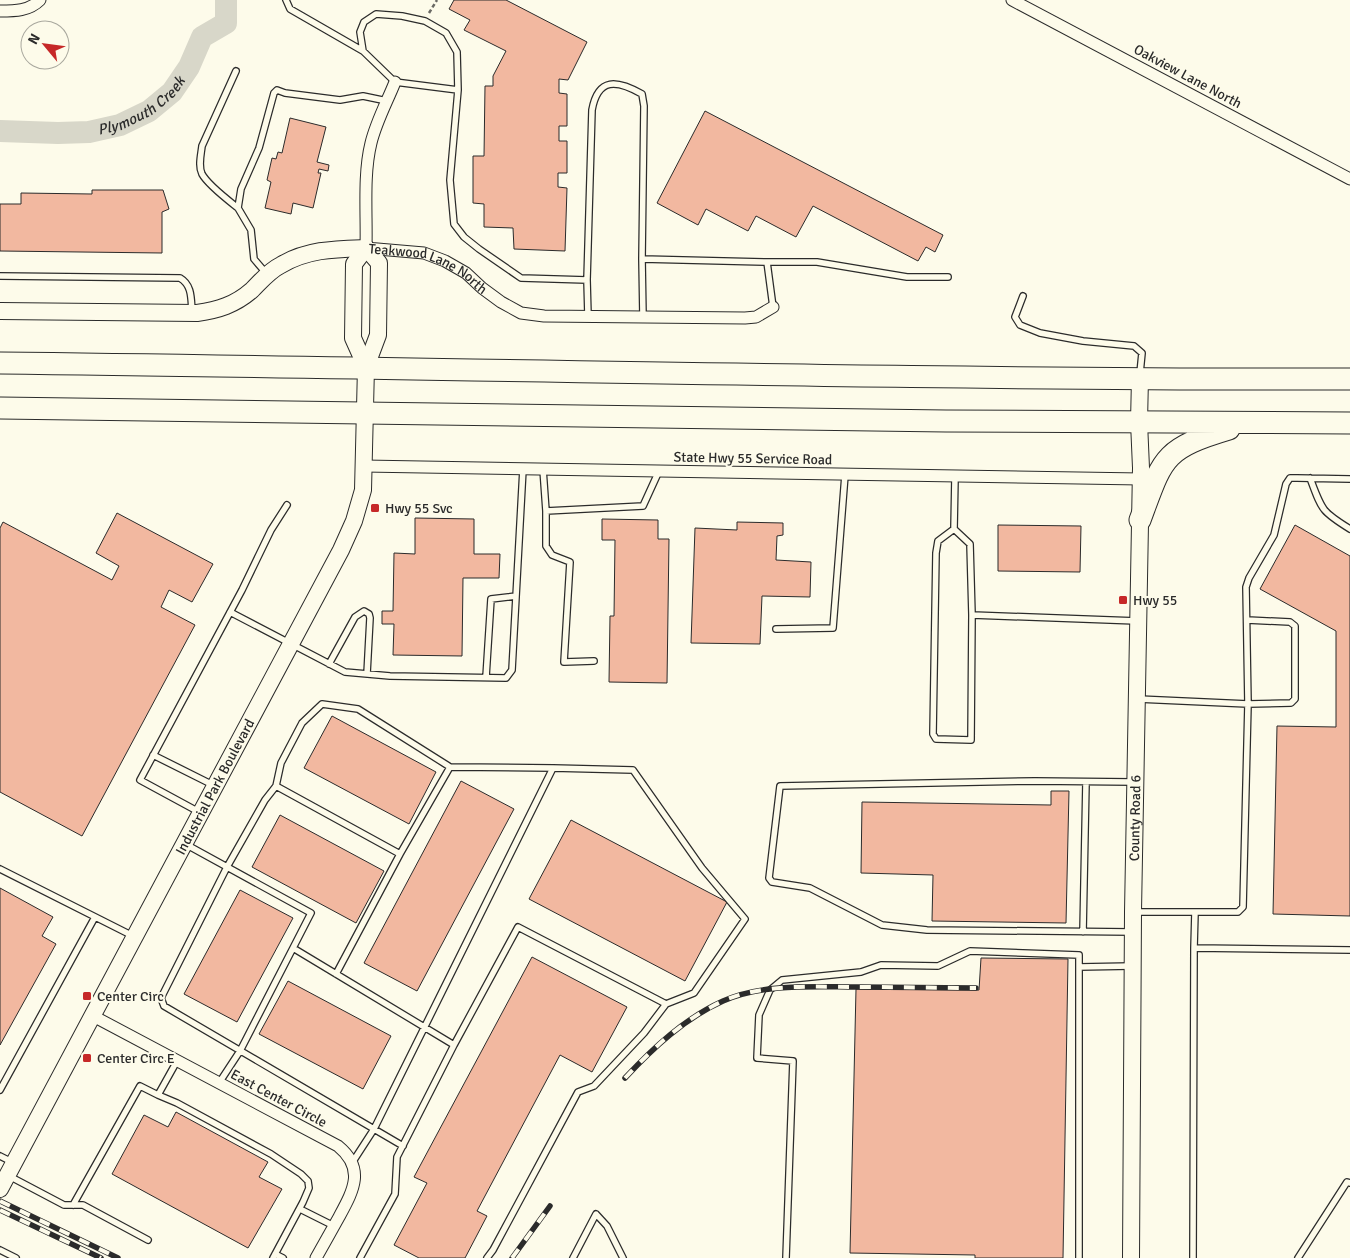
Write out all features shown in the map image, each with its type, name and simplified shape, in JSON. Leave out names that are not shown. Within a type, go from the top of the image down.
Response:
[{"type":"highway","points":[[0,363],[366,367],[622,373],[1350,379]]},
{"type":"highway","points":[[0,408],[365,414],[1350,424]]},
{"type":"highway","points":[[1140,520],[1159,470],[1167,458],[1179,447],[1205,436],[1247,423]]},
{"type":"street","points":[[0,11],[30,8],[40,0]]},
{"type":"street","name":"Oakview Lane North","points":[[1012,0],[1350,178]]},
{"type":"street","name":"Industrial Park Boulevard","points":[[366,367],[353,338],[354,264],[366,248],[367,178],[370,145],[395,82]]},
{"type":"street","name":"Industrial Park Boulevard","points":[[5,1171],[93,1016],[292,644],[354,521],[363,490],[366,367],[378,335],[379,263],[366,248]]},
{"type":"street","name":"Teakwood Lane North","points":[[0,311],[192,313],[215,310],[233,304],[280,265],[320,250],[366,248],[424,253],[445,261],[466,273],[501,302],[521,313],[544,316],[756,317],[773,307]]},
{"type":"street","name":"County Road 6","points":[[1131,1258],[1140,378]]},
{"type":"street","name":"State Hwy 55 Service Road","points":[[364,466],[1140,479]]},
{"type":"street","name":"East Center Circle","points":[[93,1016],[338,1146],[348,1155],[352,1163]]},
{"type":"street","points":[[316,1258],[352,1194],[355,1180],[352,1163]]},
{"type":"lane","points":[[286,0],[290,9],[363,50],[395,82],[458,90]]},
{"type":"lane","points":[[363,50],[360,32],[364,22],[376,14],[402,16],[425,21],[446,33],[457,52],[458,90],[450,180],[454,224],[479,249],[521,278],[587,280]]},
{"type":"lane","points":[[236,71],[202,146],[200,159],[202,174],[218,193],[238,208],[251,230],[254,259],[268,274]]},
{"type":"lane","points":[[588,316],[587,280],[592,110],[594,98],[602,87],[615,83],[632,88],[642,94],[644,106],[642,317]]},
{"type":"lane","points":[[238,208],[241,189],[259,148],[274,93],[277,90],[285,93],[340,100],[363,96],[387,101]]},
{"type":"lane","points":[[642,258],[817,262],[906,277],[948,277]]},
{"type":"lane","points":[[767,262],[773,307]]},
{"type":"lane","points":[[0,276],[180,278],[186,282],[191,293],[192,313]]},
{"type":"lane","points":[[1023,296],[1015,317],[1020,325],[1040,333],[1083,341],[1134,346],[1142,352],[1140,378]]},
{"type":"lane","points":[[230,612],[345,672],[506,678],[512,670],[523,469]]},
{"type":"lane","points":[[543,469],[546,546],[552,555],[570,562],[564,662],[594,661]]},
{"type":"lane","points":[[546,511],[643,506],[659,471]]},
{"type":"lane","points":[[776,629],[833,628],[845,474]]},
{"type":"lane","points":[[954,529],[938,541],[936,553],[933,734],[936,739],[972,740],[970,544],[954,529],[955,477]]},
{"type":"lane","points":[[1134,912],[1238,912],[1244,907],[1248,704],[1246,587],[1249,578],[1274,535],[1286,484],[1290,478],[1350,479]]},
{"type":"lane","points":[[1310,478],[1323,509],[1328,515],[1350,529]]},
{"type":"lane","points":[[201,813],[140,780],[230,612],[271,530],[286,505]]},
{"type":"lane","points":[[486,678],[491,599],[516,596]]},
{"type":"lane","points":[[329,664],[355,617],[364,612],[369,614],[370,626],[367,674]]},
{"type":"lane","points":[[972,615],[1138,621]]},
{"type":"lane","points":[[1137,699],[1248,704],[1291,703],[1295,699],[1296,626],[1290,622],[1247,620]]},
{"type":"lane","points":[[403,1146],[164,1006],[161,998],[227,867],[264,800],[276,786],[281,763],[302,723],[322,704],[358,709],[450,767],[634,770],[702,868],[745,919],[694,993],[666,1004],[644,1033],[594,1086],[578,1092],[487,1258]]},
{"type":"lane","points":[[153,755],[215,786]]},
{"type":"lane","points":[[336,974],[400,854],[450,767]]},
{"type":"lane","points":[[352,1163],[374,1129],[553,768]]},
{"type":"lane","points":[[1083,932],[1086,782]]},
{"type":"lane","points":[[1134,932],[926,930],[882,925],[810,888],[772,882],[769,878],[780,786],[1136,782]]},
{"type":"lane","points":[[276,786],[400,854]]},
{"type":"lane","points":[[185,844],[312,914],[240,1051],[219,1083]]},
{"type":"lane","points":[[0,869],[135,937]]},
{"type":"lane","points":[[1193,1258],[1195,912]]},
{"type":"lane","points":[[0,1090],[95,917]]},
{"type":"lane","points":[[360,1258],[395,1194],[397,1157],[454,1045],[518,927],[666,1004]]},
{"type":"lane","points":[[293,948],[454,1045]]},
{"type":"lane","points":[[1194,948],[1350,950]]},
{"type":"lane","points":[[786,1258],[793,1061],[757,1058],[759,1015],[770,990],[782,980],[861,972],[881,965],[938,966],[970,951],[1079,955],[1079,1258]]},
{"type":"lane","points":[[1079,967],[1134,966]]},
{"type":"lane","points":[[158,1095],[178,1061]]},
{"type":"lane","points":[[73,1205],[140,1086],[177,1103],[271,1154],[301,1174],[308,1181],[309,1188],[300,1209],[274,1256],[283,1258]]},
{"type":"lane","points":[[5,1171],[64,1205],[83,1206],[148,1240]]},
{"type":"lane","points":[[1298,1258],[1349,1180]]},
{"type":"lane","points":[[300,1209],[334,1226]]},
{"type":"lane","points":[[573,1258],[596,1214],[607,1226],[623,1258]]},
{"type":"lane","points":[[0,1250],[16,1258]]},
{"type":"path","points":[[425,21],[437,0]]},
{"type":"building","points":[[454,0],[506,0],[587,42],[568,80],[559,79],[559,93],[567,94],[567,126],[559,126],[559,141],[567,141],[567,173],[558,173],[558,187],[567,188],[565,251],[514,249],[513,228],[484,227],[484,204],[473,203],[473,156],[484,156],[485,86],[493,86],[493,76],[506,51],[464,30],[470,20],[449,9]]},
{"type":"building","points":[[705,111],[943,235],[935,252],[926,247],[918,261],[813,206],[796,237],[756,216],[748,231],[706,209],[698,225],[657,203]]},
{"type":"building","points":[[290,118],[326,127],[317,162],[329,165],[328,171],[319,169],[318,173],[321,173],[313,208],[293,203],[291,214],[265,208],[271,182],[267,180],[272,158],[276,159],[278,152],[282,153]]},
{"type":"building","points":[[92,190],[163,190],[169,209],[162,212],[162,253],[0,251],[0,204],[21,204],[21,193],[92,194]]},
{"type":"building","points":[[117,513],[213,564],[192,602],[169,590],[161,607],[195,625],[82,836],[0,792],[0,528],[3,522],[112,580],[119,566],[96,553]]},
{"type":"building","points":[[415,518],[474,519],[474,554],[500,554],[499,578],[463,578],[462,656],[393,655],[394,624],[382,624],[382,611],[393,611],[394,553],[415,554]]},
{"type":"building","points":[[602,519],[658,520],[658,539],[669,539],[667,683],[609,682],[610,616],[614,616],[615,540],[602,540]]},
{"type":"building","points":[[737,522],[783,523],[783,535],[777,536],[776,560],[811,562],[810,597],[762,596],[760,644],[691,643],[695,528],[737,530]]},
{"type":"building","points":[[998,525],[1081,526],[1080,572],[998,571]]},
{"type":"building","points":[[1295,525],[1350,556],[1350,916],[1273,914],[1277,726],[1336,727],[1336,631],[1260,589]]},
{"type":"building","points":[[332,716],[436,772],[409,824],[304,768]]},
{"type":"building","points":[[461,781],[514,809],[417,991],[364,963]]},
{"type":"building","points":[[1051,791],[1069,791],[1066,923],[932,921],[933,875],[861,873],[862,802],[1051,805]]},
{"type":"building","points":[[280,815],[384,871],[356,923],[252,867]]},
{"type":"building","points":[[571,820],[727,902],[685,981],[529,899]]},
{"type":"building","points":[[0,888],[53,917],[42,936],[56,944],[0,1045]]},
{"type":"building","points":[[240,890],[293,918],[237,1022],[184,994]]},
{"type":"building","points":[[532,957],[627,1007],[592,1072],[560,1055],[477,1211],[487,1216],[465,1258],[419,1258],[394,1245],[427,1183],[414,1177]]},
{"type":"building","points":[[981,958],[1068,959],[1063,1258],[975,1258],[975,1255],[850,1253],[856,989],[979,990]]},
{"type":"building","points":[[288,981],[391,1036],[363,1089],[259,1034]]},
{"type":"building","points":[[176,1112],[268,1162],[259,1177],[282,1189],[248,1248],[112,1174],[144,1115],[168,1127]]},
{"type":"waterway","name":"Plymouth Creek","points":[[0,131],[89,132],[120,125],[149,111],[172,92],[189,67],[202,37],[226,23],[226,0]]},
{"type":"railway","points":[[625,1078],[658,1045],[683,1025],[709,1008],[739,995],[789,987],[976,988]]},
{"type":"railway","points":[[0,1201],[118,1258]]},
{"type":"railway","points":[[512,1258],[550,1206]]},
{"type":"railway","points":[[0,1210],[101,1258]]},
{"type":"place","name":"Hwy 55 Svc","points":[[375,508]]},
{"type":"place","name":"Hwy 55","points":[[1123,600]]},
{"type":"place","name":"Center Circ","points":[[87,996]]},
{"type":"place","name":"Center Circ E","points":[[87,1058]]}]
